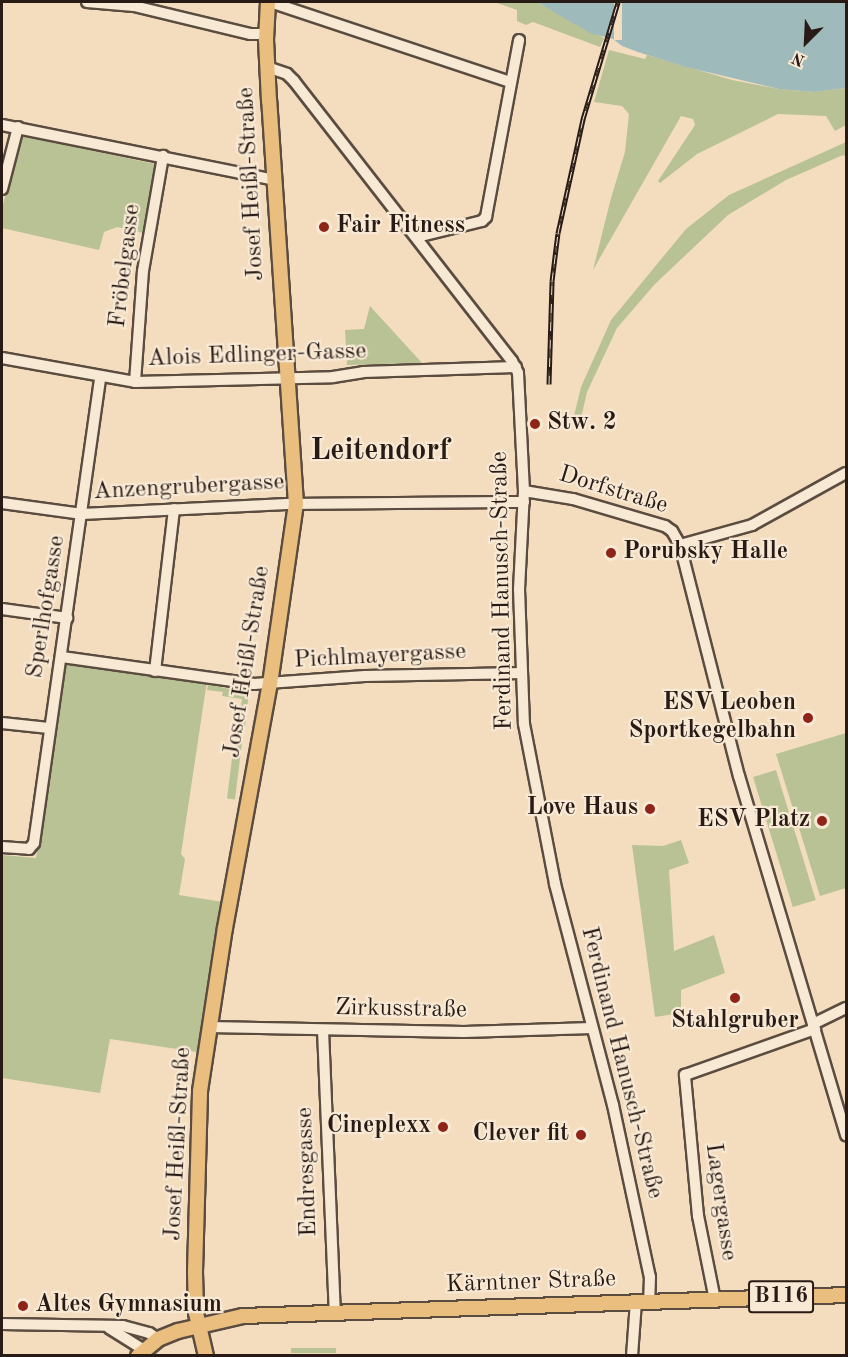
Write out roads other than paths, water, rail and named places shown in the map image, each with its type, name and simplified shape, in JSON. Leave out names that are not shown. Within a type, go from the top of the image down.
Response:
[{"type":"main road","name":"Josef Heißl-Straße","points":[[206,1356],[198,1326],[195,1272],[198,1125],[204,1053],[270,684],[296,504],[267,67],[266,34],[269,2]]},
{"type":"main road","name":"Kärntner Straße","points":[[198,1326],[243,1316],[846,1295]]},
{"type":"main road","points":[[141,1353],[158,1339],[198,1326]]},
{"type":"street","points":[[87,2],[134,6],[250,34],[266,34]]},
{"type":"street","points":[[269,2],[511,82]]},
{"type":"street","points":[[417,237],[482,221],[486,217],[519,40]]},
{"type":"street","points":[[267,67],[287,74],[294,81],[516,367]]},
{"type":"street","points":[[2,125],[274,180]]},
{"type":"street","points":[[2,189],[18,127]]},
{"type":"street","name":"Fröbelgasse","points":[[135,382],[143,271],[164,156]]},
{"type":"street","name":"Alois Edlinger-Gasse","points":[[2,358],[135,382],[287,376],[333,377],[363,372],[516,367]]},
{"type":"street","name":"Ferdinand Hanusch-Straße","points":[[516,367],[519,380],[524,496],[519,589],[524,724],[531,770],[568,938],[613,1105],[650,1277],[632,1356]]},
{"type":"street","name":"Sperlhofgasse","points":[[2,847],[28,849],[34,843],[100,376]]},
{"type":"street","name":"Dorfstraße","points":[[524,496],[573,499],[665,526],[672,531],[680,544],[752,525],[846,473]]},
{"type":"street","name":"Anzengrubergasse","points":[[2,503],[82,514],[524,496]]},
{"type":"street","points":[[155,671],[174,509]]},
{"type":"street","points":[[680,544],[739,776],[846,1135]]},
{"type":"street","points":[[2,609],[67,618]]},
{"type":"street","name":"Pichlmayergasse","points":[[62,657],[155,671],[270,684],[365,676],[522,673]]},
{"type":"street","points":[[2,723],[50,728]]},
{"type":"street","points":[[814,1027],[846,1008]]},
{"type":"street","name":"Zirkusstraße","points":[[209,1027],[475,1032],[592,1028]]},
{"type":"street","name":"Lagergasse","points":[[715,1300],[704,1249],[693,1169],[685,1074],[814,1027]]},
{"type":"street","name":"Endresgasse","points":[[323,1030],[335,1313]]},
{"type":"street","points":[[2,1324],[132,1327],[158,1339]]},
{"type":"street","points":[[106,1326],[141,1353]]},
{"type":"water","points":[[537,2],[846,2],[846,88],[814,92],[779,89],[686,67],[622,46],[613,39],[590,33]]},
{"type":"railway","points":[[549,384],[552,281],[558,233],[583,119],[618,2]]},
{"type":"place","name":"Fair Fitness","points":[[324,227]]},
{"type":"place","name":"Stw. 2","points":[[535,424]]},
{"type":"place","name":"Porubsky Halle","points":[[611,553]]},
{"type":"place","name":"ESV Leoben Sportkegelbahn","points":[[808,718]]},
{"type":"place","name":"Love Haus","points":[[650,809]]},
{"type":"place","name":"ESV Platz","points":[[822,821]]},
{"type":"place","name":"Stahlgruber","points":[[735,998]]},
{"type":"place","name":"Cineplexx","points":[[443,1127]]},
{"type":"place","name":"Clever fit","points":[[581,1135]]},
{"type":"place","name":"Altes Gymnasium","points":[[23,1306]]},
{"type":"district","name":"Leitendorf","points":[[380,451]]}]
